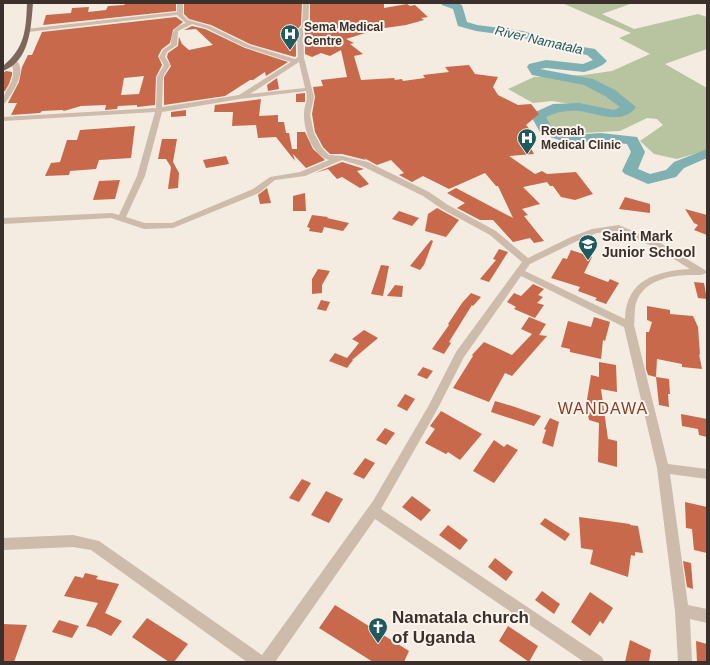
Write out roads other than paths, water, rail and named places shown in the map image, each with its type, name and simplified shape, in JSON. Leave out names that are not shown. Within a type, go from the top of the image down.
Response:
[{"type":"main road","points":[[3,69],[14,61],[24,46],[28,30],[30,3]]},
{"type":"street","points":[[180,3],[180,13],[182,18],[190,22],[208,27],[247,46],[298,60]]},
{"type":"street","points":[[306,3],[305,26],[300,32],[298,60],[312,97],[307,115],[310,133],[318,149],[327,157],[337,159]]},
{"type":"street","points":[[28,30],[180,13]]},
{"type":"street","points":[[121,219],[141,176],[159,110],[160,77],[167,65],[162,57],[163,53],[174,45],[173,36],[177,28],[190,22]]},
{"type":"street","points":[[240,97],[298,60]]},
{"type":"street","points":[[3,102],[18,74],[18,68],[14,61]]},
{"type":"street","points":[[3,119],[159,110],[240,97],[310,89]]},
{"type":"street","points":[[3,221],[112,215],[144,226],[173,225],[256,191],[264,182],[280,176],[300,174],[342,158],[365,164],[426,194],[445,207],[494,233],[527,262]]},
{"type":"street","points":[[266,662],[372,510],[433,407],[460,355],[527,262],[574,239],[595,231],[619,228],[659,246],[704,273]]},
{"type":"street","points":[[520,272],[629,325]]},
{"type":"street","points":[[685,662],[682,610],[663,468],[629,325],[631,303],[641,285],[651,279],[666,275],[704,273]]},
{"type":"street","points":[[663,468],[707,474]]},
{"type":"street","points":[[372,510],[597,662]]},
{"type":"street","points":[[3,544],[73,541],[94,545],[259,662]]},
{"type":"street","points":[[682,610],[707,616]]},
{"type":"waterway","name":"River Namatala","points":[[446,3],[458,7],[462,24],[476,28],[523,34],[562,47],[591,52],[601,61],[584,68],[546,64],[533,67],[536,72],[588,82],[610,93],[629,107],[616,114],[579,107],[553,108],[538,116],[546,131],[568,139],[601,137],[632,140],[638,152],[630,171],[648,179],[671,174],[679,165],[707,153]]},
{"type":"place","name":"Sema Medical Centre","points":[[290,51]]},
{"type":"place","name":"Reenah Medical Clinic","points":[[527,155]]},
{"type":"place","name":"Saint Mark Junior School","points":[[588,261]]},
{"type":"place","name":"Namatala church of Uganda","points":[[378,644]]},
{"type":"district","name":"WANDAWA","points":[[603,408]]}]
